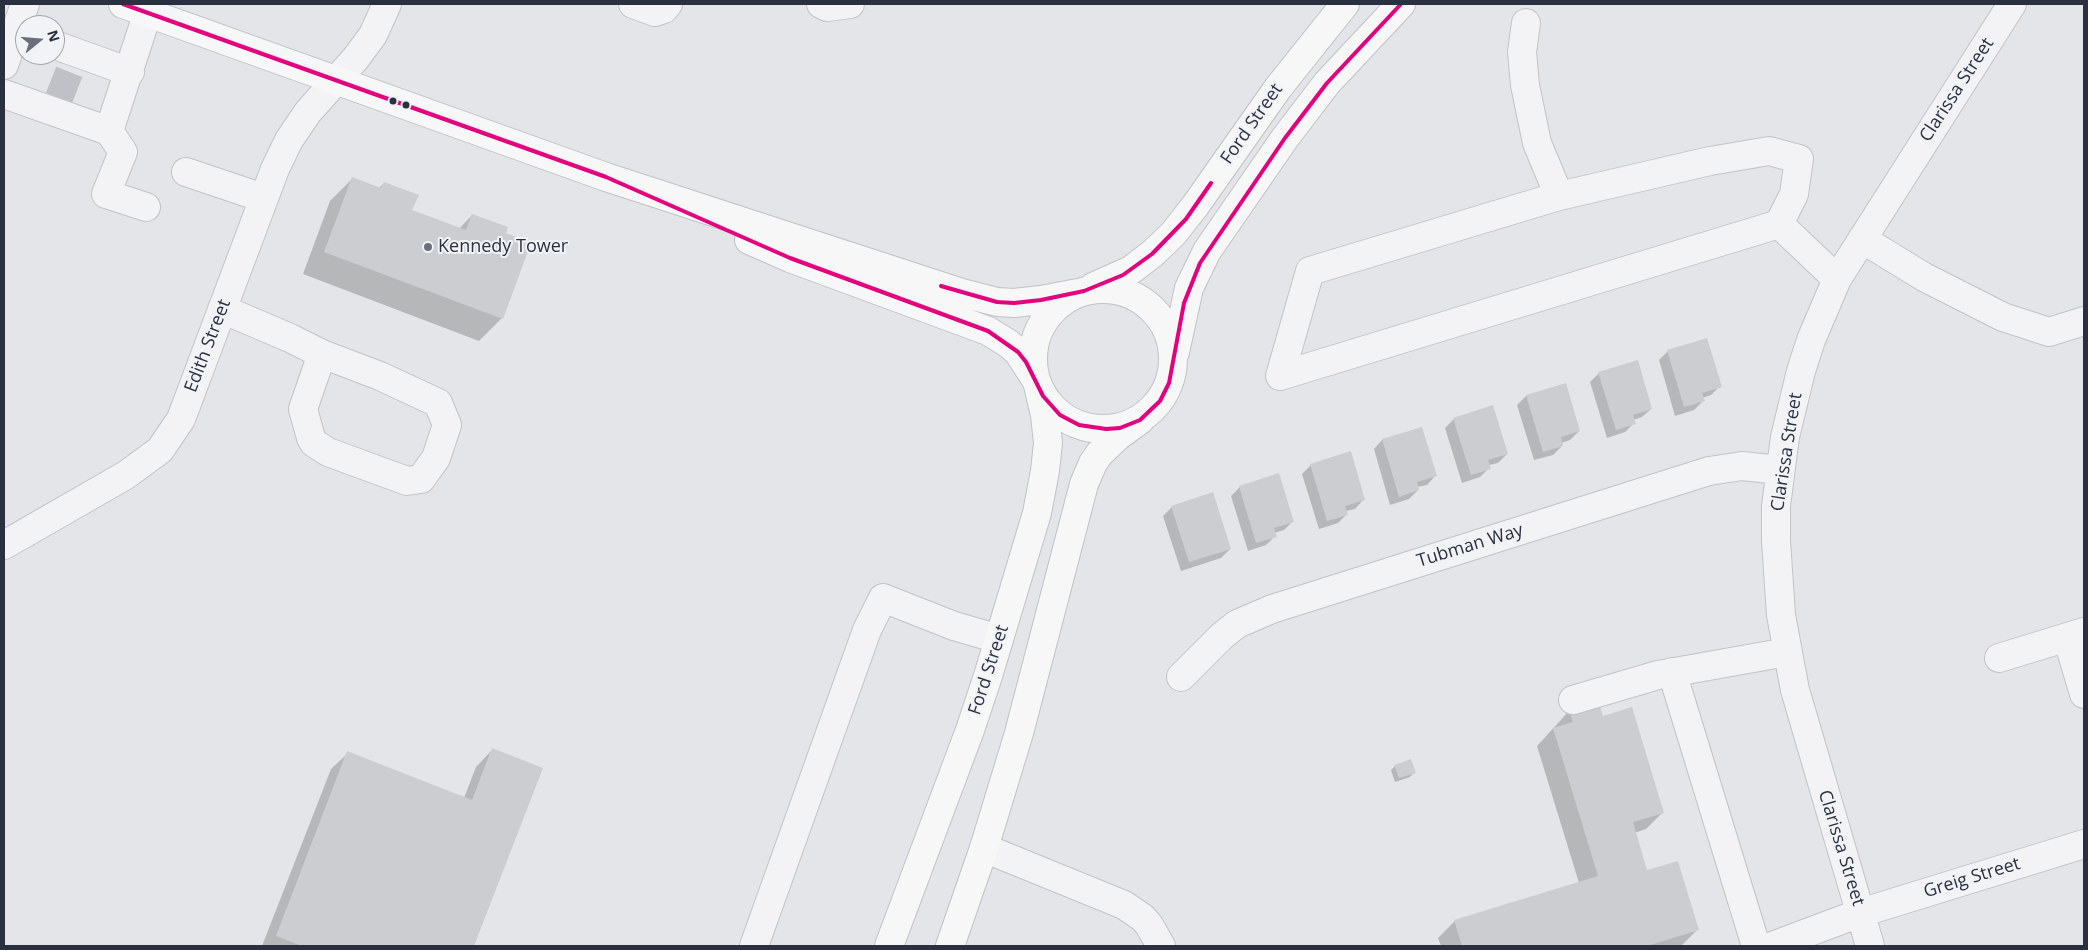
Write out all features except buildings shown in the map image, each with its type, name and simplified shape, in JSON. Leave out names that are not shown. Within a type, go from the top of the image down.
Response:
[{"type":"main road","name":"Ford Street","points":[[1081,292],[1132,270],[1173,234],[1195,206],[1278,88],[1345,4]]},
{"type":"main road","name":"Ford Street","points":[[1172,371],[1184,303],[1194,275],[1207,251],[1285,138],[1327,83],[1401,4]]},
{"type":"main road","points":[[136,8],[606,177],[962,293],[997,302],[1027,302],[1102,288],[1127,292],[1154,309],[1165,326],[1172,345],[1172,371],[1163,396],[1140,420],[1118,436],[1100,453],[1093,463],[1084,484],[1019,733],[984,848],[950,946]]},
{"type":"main road","points":[[606,177],[790,258],[988,331],[1018,352],[1037,382],[1043,396],[1066,419],[1079,425],[1093,429],[1114,429],[1140,420]]},
{"type":"main road","points":[[1037,382],[1032,355],[1040,327],[1055,307],[1081,292]]},
{"type":"main road","name":"Ford Street","points":[[888,946],[970,730],[1037,513],[1046,470],[1047,428],[1037,382]]},
{"type":"street","name":"Edith Street","points":[[4,545],[126,475],[160,450],[180,419],[274,169],[289,140],[308,112],[356,58],[373,35],[387,4]]},
{"type":"street","points":[[633,4],[656,12],[664,9],[668,4]]},
{"type":"street","points":[[821,4],[827,7],[850,4]]},
{"type":"street","name":"Clarissa Street","points":[[1870,946],[1805,728],[1787,652],[1781,615],[1776,541],[1776,506],[1780,470],[1785,437],[1801,371],[1811,340],[1837,279],[2012,4]]},
{"type":"street","points":[[109,131],[130,72],[136,8]]},
{"type":"street","points":[[1526,23],[1522,52],[1525,85],[1538,143],[1559,196]]},
{"type":"street","points":[[4,64],[15,42]]},
{"type":"street","points":[[68,54],[130,72]]},
{"type":"street","points":[[4,94],[56,105],[109,131],[123,152],[106,194],[146,207]]},
{"type":"street","points":[[1769,151],[1799,159],[1794,194],[1779,224],[1280,376],[1310,271],[1559,196],[1710,161],[1769,151]]},
{"type":"street","points":[[186,172],[263,198]]},
{"type":"street","points":[[1779,224],[1837,279]]},
{"type":"street","points":[[1862,239],[1924,277],[2003,317],[2049,332],[2084,321]]},
{"type":"street","points":[[222,309],[322,354],[380,376],[438,403],[447,425],[436,458],[420,479],[407,481],[328,452],[314,443],[302,410],[322,354]]},
{"type":"street","name":"Tubman Way","points":[[1181,677],[1222,636],[1237,624],[1272,608],[1708,471],[1742,466],[1780,470]]},
{"type":"street","points":[[754,946],[867,630],[883,598],[954,626],[999,640]]},
{"type":"street","points":[[1999,658],[2076,634],[2084,694]]},
{"type":"street","points":[[1573,700],[1672,672],[1787,652]]},
{"type":"street","points":[[1672,672],[1756,946]]},
{"type":"street","name":"Greig Street","points":[[1772,946],[1860,913],[2084,844]]},
{"type":"street","points":[[984,848],[1124,905],[1143,918],[1161,946]]},
{"type":"tunnel","points":[[59,98],[72,65]]},
{"type":"transit line","points":[[123,4],[606,177],[790,258],[988,331],[1018,352],[1026,362],[1043,396],[1060,415],[1079,425],[1106,429],[1120,428],[1140,420],[1160,401],[1169,383],[1184,303],[1200,263],[1285,138],[1327,83],[1401,4]]},
{"type":"transit line","points":[[941,286],[997,302],[1014,303],[1041,300],[1084,291],[1123,275],[1152,254],[1186,219],[1211,183]]},
{"type":"place","name":"Kennedy Tower","points":[[428,247]]}]
